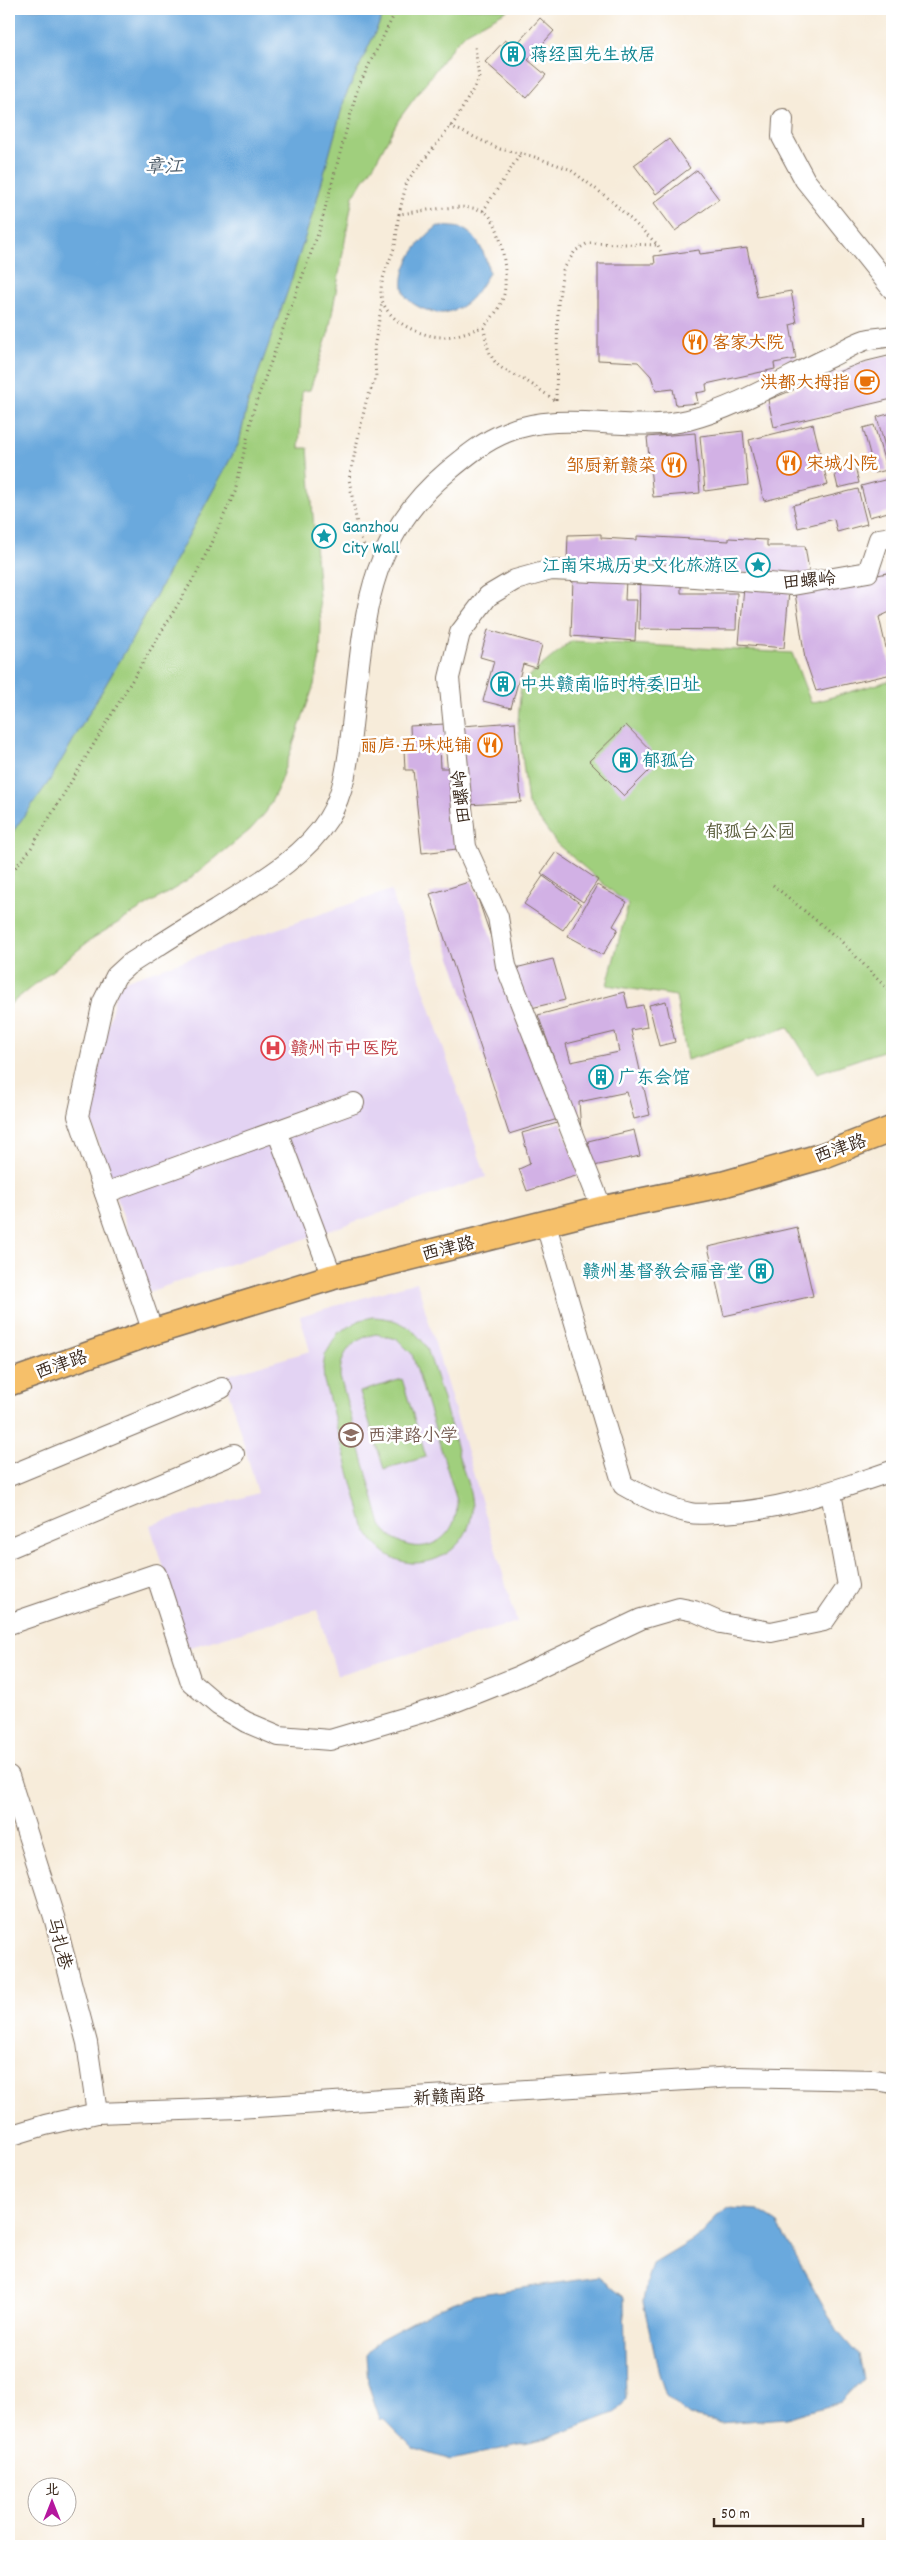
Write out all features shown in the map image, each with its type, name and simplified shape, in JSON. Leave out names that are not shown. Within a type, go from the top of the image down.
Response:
[{"type":"main road","name":"西津路","points":[[9,1382],[153,1332],[332,1277],[602,1210],[724,1184],[822,1156],[892,1129]]},
{"type":"street","points":[[783,119],[782,137],[805,180],[892,289]]},
{"type":"street","points":[[153,1332],[78,1116],[103,1002],[116,976],[128,965],[279,868],[316,835],[329,818],[344,780],[367,604],[375,578],[396,528],[412,504],[467,455],[505,432],[521,427],[556,423],[654,424],[688,420],[723,408],[866,340],[892,336]]},
{"type":"street","name":"田螺岭","points":[[602,1210],[506,966],[498,917],[466,847],[449,678],[460,633],[488,596],[515,580],[551,570],[682,576],[794,585],[868,572],[879,539],[892,537]]},
{"type":"street","points":[[105,1193],[354,1102]]},
{"type":"street","points":[[277,1131],[332,1277]]},
{"type":"street","points":[[546,1225],[623,1485],[642,1496],[692,1513],[741,1512],[789,1504],[831,1493],[892,1470]]},
{"type":"street","points":[[9,1476],[222,1388]]},
{"type":"street","points":[[9,1548],[234,1454]]},
{"type":"street","points":[[9,1624],[156,1574],[191,1682],[218,1705],[246,1722],[279,1736],[330,1740],[447,1705],[520,1676],[641,1619],[679,1608],[694,1611],[720,1623],[771,1632],[824,1621],[848,1586],[831,1493]]},
{"type":"street","name":"马扎巷","points":[[9,1776],[54,1917],[84,2034],[97,2114]]},
{"type":"street","name":"新赣南路","points":[[9,2136],[45,2125],[97,2114],[248,2107],[735,2077],[875,2080],[892,2083]]},
{"type":"path","points":[[9,875],[30,850],[193,580],[235,492],[254,408],[319,231],[358,87],[397,9]]},
{"type":"path","points":[[375,578],[358,530],[348,480],[366,402],[376,378],[374,348],[382,303],[381,291],[384,273],[395,245],[398,214],[407,181],[430,155],[479,79],[475,46]]},
{"type":"path","points":[[450,126],[500,149],[569,169],[608,198],[658,245],[662,255]]},
{"type":"path","points":[[483,211],[521,154]]},
{"type":"path","points":[[382,303],[401,324],[426,334],[443,337],[484,326],[496,313],[504,294],[504,269],[495,222],[483,211],[452,207],[398,214]]},
{"type":"path","points":[[556,423],[558,304],[563,270],[575,251],[588,243],[658,245]]},
{"type":"path","points":[[484,326],[487,347],[494,363],[556,401]]},
{"type":"path","points":[[773,885],[841,941],[892,994]]},
{"type":"shaded area","name":"赣州市中医院","points":[[391,890],[486,1177],[148,1292],[88,1112],[118,983]]},
{"type":"shaded area","name":"西津路小学","points":[[417,1282],[517,1622],[337,1675],[317,1610],[187,1648],[150,1525],[258,1493],[224,1376],[310,1351],[300,1316]]},
{"type":"green space","points":[[386,9],[510,9],[467,32],[453,46],[399,119],[375,163],[353,196],[329,331],[310,390],[302,391],[299,448],[308,448],[321,624],[320,657],[314,685],[277,790],[266,812],[250,830],[187,881],[93,938],[9,1005],[9,837],[50,780],[130,643],[239,443],[248,402],[288,290],[316,203],[345,97]]},
{"type":"green space","name":"郁孤台公园","points":[[571,641],[792,653],[811,703],[892,680],[892,1048],[817,1073],[788,1027],[687,1060],[676,996],[607,985],[628,905],[557,844],[528,804],[518,722],[521,683]]},
{"type":"green space","points":[[373,1317],[390,1319],[411,1329],[427,1348],[436,1375],[470,1491],[472,1512],[466,1533],[460,1542],[452,1550],[434,1560],[412,1563],[396,1559],[377,1546],[364,1526],[324,1381],[323,1368],[325,1355],[338,1333],[360,1320]],"holes":[[[376,1334],[397,1339],[412,1354],[457,1501],[455,1517],[450,1530],[441,1539],[430,1545],[404,1544],[392,1537],[381,1525],[340,1377],[342,1361],[354,1343]]]},
{"type":"green space","points":[[402,1379],[426,1457],[384,1469],[360,1392]]},
{"type":"water","name":"章江","points":[[9,9],[386,9],[345,97],[316,203],[288,290],[248,402],[239,443],[130,643],[50,780],[9,837]]},
{"type":"water","points":[[438,226],[459,228],[470,234],[482,249],[489,273],[466,303],[444,313],[427,310],[415,305],[406,297],[403,283],[407,264],[417,246]]},
{"type":"water","points":[[729,2208],[758,2210],[777,2222],[838,2332],[858,2355],[863,2379],[841,2402],[786,2418],[720,2423],[689,2416],[666,2396],[659,2374],[643,2302],[646,2284],[653,2264],[703,2234],[716,2217]]},
{"type":"water","points":[[598,2277],[624,2297],[626,2399],[614,2413],[546,2439],[451,2460],[412,2448],[384,2420],[380,2419],[368,2384],[366,2355],[379,2340],[439,2308],[474,2295]]},
{"type":"building","name":"蒋经国先生故居","points":[[540,18],[554,31],[528,60],[546,75],[526,98],[485,62],[505,40],[514,47]]},
{"type":"building","points":[[669,139],[690,168],[656,194],[634,165]]},
{"type":"building","points":[[697,170],[719,199],[675,231],[654,203]]},
{"type":"building","name":"客家大院","points":[[747,248],[757,297],[791,291],[797,323],[790,325],[796,359],[774,363],[775,369],[706,384],[707,391],[696,393],[698,403],[676,405],[673,389],[656,391],[651,376],[638,362],[598,360],[598,264],[655,264],[654,256],[699,250],[700,254]]},
{"type":"building","points":[[892,355],[892,399],[774,427],[768,400],[863,362]]},
{"type":"building","points":[[892,413],[892,473],[877,417]]},
{"type":"building","name":"宋城小院","points":[[813,424],[828,485],[764,501],[749,440]]},
{"type":"building","points":[[874,425],[887,470],[875,473],[863,428]]},
{"type":"building","points":[[743,431],[748,485],[705,491],[700,436]]},
{"type":"building","name":"邹厨新赣菜","points":[[695,433],[700,493],[653,497],[647,437]]},
{"type":"building","points":[[854,462],[859,483],[838,488],[833,467]]},
{"type":"building","points":[[892,478],[892,511],[869,517],[861,486]]},
{"type":"building","points":[[858,489],[867,524],[837,532],[834,519],[798,528],[793,505]]},
{"type":"building","points":[[601,534],[601,538],[637,540],[637,536],[729,541],[729,538],[767,540],[767,546],[805,546],[810,577],[567,562],[568,535]]},
{"type":"building","points":[[887,573],[892,596],[892,611],[879,617],[892,674],[816,691],[805,659],[795,593]]},
{"type":"building","points":[[573,578],[626,579],[625,600],[637,600],[635,641],[571,636]]},
{"type":"building","points":[[640,578],[681,579],[681,593],[737,593],[736,630],[639,629]]},
{"type":"building","points":[[744,587],[789,591],[784,648],[739,644]]},
{"type":"building","name":"中共赣南临时特委旧址","points":[[488,630],[542,645],[536,668],[523,664],[511,708],[483,701],[494,661],[480,657]]},
{"type":"building","points":[[515,722],[521,802],[466,805],[462,726]]},
{"type":"building","points":[[445,724],[446,745],[439,746],[440,768],[448,768],[457,849],[422,853],[413,770],[405,770],[404,749],[411,748],[410,726]]},
{"type":"building","name":"郁孤台","points":[[626,725],[660,760],[624,796],[589,761]]},
{"type":"building","points":[[556,852],[598,880],[583,902],[541,873]]},
{"type":"building","points":[[543,876],[581,904],[563,930],[524,904]]},
{"type":"building","points":[[472,881],[511,996],[561,1118],[509,1134],[430,894]]},
{"type":"building","points":[[597,885],[627,902],[613,926],[618,929],[603,955],[568,936]]},
{"type":"building","points":[[553,959],[565,1000],[527,1009],[511,969]]},
{"type":"building","name":"广东会馆","points":[[624,992],[628,1008],[643,1005],[647,1027],[631,1030],[650,1115],[634,1119],[627,1092],[579,1102],[581,1132],[538,1015]],"holes":[[[615,1032],[619,1052],[571,1062],[566,1044]]]},
{"type":"building","points":[[666,1001],[675,1042],[659,1046],[649,1005]]},
{"type":"building","points":[[561,1122],[579,1175],[527,1191],[519,1169],[530,1164],[522,1133]]},
{"type":"building","name":"广东会馆","points":[[634,1130],[640,1156],[594,1166],[588,1141]]},
{"type":"building","name":"赣州基督教会福音堂","points":[[797,1227],[813,1296],[724,1316],[708,1247]]},
{"type":"place","name":"蒋经国先生故居","points":[[513,54]]},
{"type":"place","name":"客家大院","points":[[695,342]]},
{"type":"place","name":"洪都大拇指","points":[[867,382]]},
{"type":"place","name":"宋城小院","points":[[789,463]]},
{"type":"place","name":"邹厨新赣菜","points":[[674,465]]},
{"type":"place","name":"Ganzhou City Wall","points":[[324,536]]},
{"type":"place","name":"江南宋城历史文化旅游区","points":[[758,565]]},
{"type":"place","name":"中共赣南临时特委旧址","points":[[503,684]]},
{"type":"place","name":"丽庐·五味炖铺","points":[[490,745]]},
{"type":"place","name":"郁孤台","points":[[625,760]]},
{"type":"place","name":"赣州市中医院","points":[[273,1048]]},
{"type":"place","name":"广东会馆","points":[[601,1077]]},
{"type":"place","name":"赣州基督教会福音堂","points":[[761,1271]]},
{"type":"place","name":"西津路小学","points":[[351,1435]]}]
